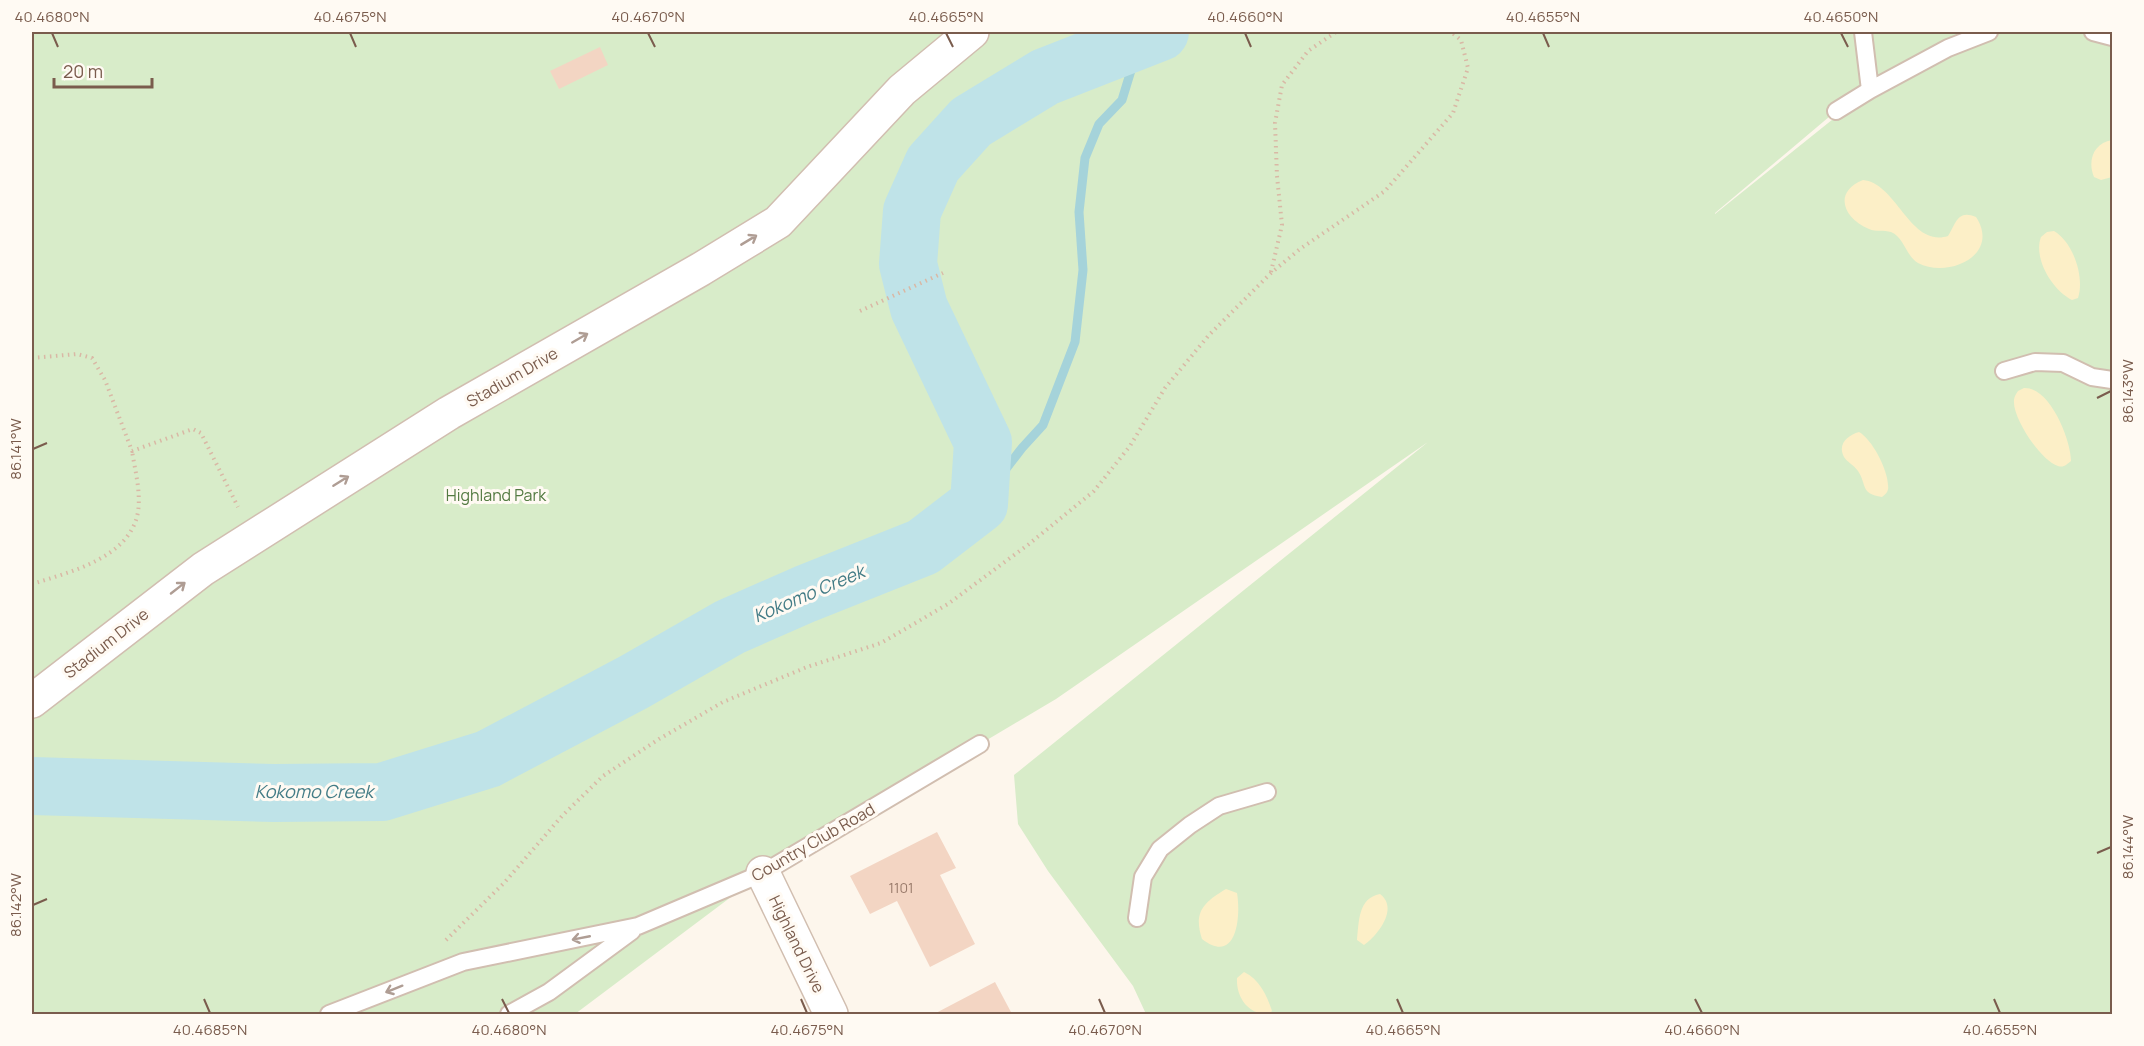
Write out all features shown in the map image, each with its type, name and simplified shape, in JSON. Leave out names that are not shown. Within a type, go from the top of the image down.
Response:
[{"type":"street","name":"Stadium Drive","points":[[32,701],[203,569],[251,538],[449,413],[691,275],[778,222],[902,90],[972,32]]},
{"type":"street","name":"Highland Drive","points":[[763,873],[831,1014]]},
{"type":"lane","points":[[1863,32],[1870,90]]},
{"type":"lane","points":[[1836,111],[1948,48],[1989,32]]},
{"type":"lane","points":[[2093,32],[2112,37]]},
{"type":"lane","points":[[2004,371],[2035,362],[2062,363],[2092,376],[2112,380]]},
{"type":"lane","name":"Country Club Road","points":[[329,1014],[463,962],[638,926],[763,873],[980,744]]},
{"type":"lane","points":[[1137,918],[1143,877],[1161,849],[1190,825],[1219,806],[1267,792]]},
{"type":"lane","name":"Country Club Road","points":[[509,1014],[549,992],[638,926]]},
{"type":"path","points":[[1271,273],[1282,225],[1275,123],[1282,85],[1308,51],[1336,32]]},
{"type":"path","points":[[437,945],[447,939],[504,883],[562,816],[603,776],[659,739],[723,702],[807,667],[881,643],[948,604],[1094,491],[1130,446],[1165,388],[1209,335],[1271,273],[1300,249],[1385,191],[1453,113],[1468,68],[1461,40],[1451,32]]},
{"type":"path","points":[[860,311],[943,273]]},
{"type":"path","points":[[32,358],[77,354],[92,358],[105,380],[132,451],[138,488],[138,512],[129,536],[110,553],[69,572],[32,584]]},
{"type":"path","points":[[132,451],[193,429],[201,433],[251,538]]},
{"type":"green space","name":"Highland Park","points":[[32,32],[2112,32],[2112,1014],[1146,1014],[1133,986],[1048,871],[1018,824],[1014,775],[1428,442],[1056,699],[763,873],[575,1014],[32,1014]],"holes":[[[1863,95],[1715,214],[1836,111]]]},
{"type":"sand","points":[[2112,140],[2112,177],[2101,180],[2094,177],[2092,159],[2101,145]]},
{"type":"sand","points":[[1863,180],[1875,184],[1885,192],[1923,233],[1935,237],[1948,236],[1961,216],[1976,217],[1982,231],[1982,242],[1977,252],[1968,260],[1943,268],[1918,263],[1895,234],[1869,229],[1848,212],[1845,198],[1848,191]]},
{"type":"sand","points":[[2054,231],[2067,243],[2076,261],[2080,290],[2078,298],[2072,300],[2051,281],[2042,264],[2039,245],[2041,237],[2047,232]]},
{"type":"sand","points":[[2024,388],[2033,390],[2042,396],[2057,416],[2070,452],[2071,461],[2065,465],[2058,466],[2044,456],[2023,427],[2014,400],[2018,391]]},
{"type":"sand","points":[[1859,432],[1874,448],[1885,471],[1888,489],[1882,497],[1867,491],[1858,471],[1845,459],[1842,452],[1845,441],[1851,435]]},
{"type":"sand","points":[[1226,889],[1237,893],[1237,925],[1230,942],[1223,946],[1214,946],[1202,939],[1200,915],[1206,903]]},
{"type":"sand","points":[[1380,894],[1385,900],[1387,914],[1375,935],[1364,945],[1357,940],[1361,912],[1367,900]]},
{"type":"sand","points":[[1244,972],[1262,988],[1272,1011],[1269,1014],[1255,1012],[1241,998],[1237,978]]},
{"type":"building","points":[[600,47],[608,65],[559,89],[550,71]]},
{"type":"building","points":[[937,832],[956,868],[940,875],[975,944],[930,967],[897,901],[870,914],[850,876]]},
{"type":"building","points":[[995,982],[1012,1014],[934,1014]]},
{"type":"waterway","name":"Kokomo Creek","points":[[32,786],[274,793],[382,792],[488,759],[634,682],[730,627],[923,547],[979,504],[983,442],[919,308],[908,264],[912,211],[933,164],[971,122],[1045,77],[1160,32]]},
{"type":"waterway","points":[[979,504],[1022,448],[1043,425],[1075,342],[1083,270],[1079,212],[1085,158],[1099,124],[1122,100],[1140,41]]}]
